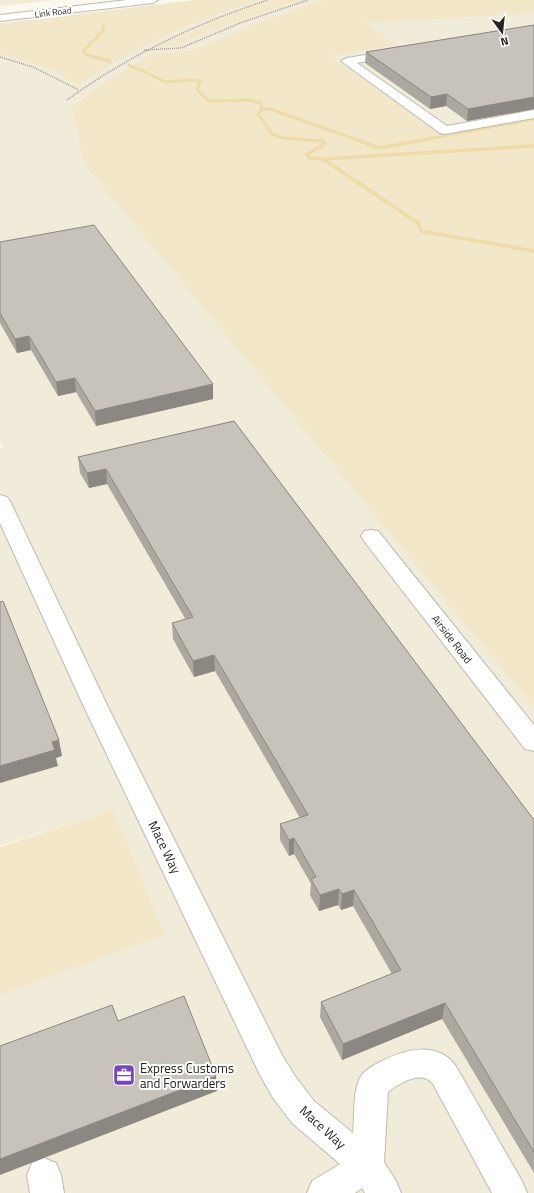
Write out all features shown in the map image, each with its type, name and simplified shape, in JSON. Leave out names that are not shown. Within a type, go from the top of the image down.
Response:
[{"type":"street","name":"Link Road","points":[[0,12],[106,0]]},
{"type":"street","name":"Link Road","points":[[0,18],[153,0]]},
{"type":"street","points":[[409,51],[347,61],[445,130],[534,114]]},
{"type":"street","name":"Mace Way","points":[[0,502],[96,707],[271,1065],[284,1087],[303,1112],[367,1166],[384,1193]]},
{"type":"street","name":"Airside Road","points":[[371,536],[534,742]]},
{"type":"street","points":[[324,1193],[367,1166],[373,1085],[380,1078],[402,1067],[420,1063],[429,1064],[439,1068],[446,1078],[510,1193]]},
{"type":"path","points":[[67,100],[113,67],[143,50],[199,24],[268,0]]},
{"type":"path","points":[[143,50],[181,48],[234,25],[308,0]]},
{"type":"path","points":[[0,57],[33,67],[79,90]]},
{"type":"shaded area","points":[[0,0],[56,0],[0,6]]},
{"type":"shaded area","points":[[195,0],[534,0],[534,1193],[0,1193],[0,876],[122,832],[113,810],[0,846],[0,448],[3,447],[0,442],[0,23]]},
{"type":"shaded area","points":[[197,0],[260,0],[190,24],[141,47],[78,85],[49,68],[0,54],[0,24]]},
{"type":"shaded area","points":[[276,0],[300,0],[211,31],[177,45],[157,48],[157,46],[238,12]]},
{"type":"shaded area","points":[[325,0],[534,0],[534,13],[365,23],[398,45],[330,56],[438,132],[534,118],[534,707],[84,164],[72,107],[98,87],[152,54],[191,51],[266,20]]},
{"type":"shaded area","points":[[113,810],[165,935],[0,995],[0,847]]},
{"type":"building","points":[[534,25],[534,97],[468,109],[447,94],[431,97],[366,52]]},
{"type":"building","points":[[94,225],[213,384],[95,411],[75,378],[56,382],[29,336],[15,339],[0,313],[0,242]]},
{"type":"building","points":[[234,421],[534,820],[534,1152],[445,1003],[343,1044],[321,1002],[401,970],[354,890],[342,894],[339,889],[320,895],[311,879],[316,877],[294,838],[289,840],[280,824],[308,815],[214,655],[193,661],[172,623],[193,617],[106,469],[87,473],[78,457]]},
{"type":"building","points":[[3,601],[59,740],[52,742],[55,750],[0,766],[0,602]]},
{"type":"building","points":[[184,996],[216,1076],[0,1159],[0,1046],[112,1005],[118,1021]]},
{"type":"waterway","points":[[104,24],[103,31],[83,51],[87,55],[110,61]]},
{"type":"waterway","points":[[129,65],[166,82],[191,80],[200,81],[197,90],[209,101],[250,100],[261,103],[262,109]]},
{"type":"waterway","points":[[262,109],[270,109],[360,141]]},
{"type":"waterway","points":[[262,109],[258,114],[272,134],[282,138],[322,141]]},
{"type":"waterway","points":[[417,141],[534,119]]},
{"type":"waterway","points":[[357,140],[380,148],[423,140]]},
{"type":"waterway","points":[[322,141],[325,144],[306,155],[310,158],[323,159]]},
{"type":"waterway","points":[[323,159],[534,146]]},
{"type":"waterway","points":[[323,159],[418,223],[421,231],[534,251]]},
{"type":"place","name":"Express Customs and Forwarders","points":[[124,1075]]}]
